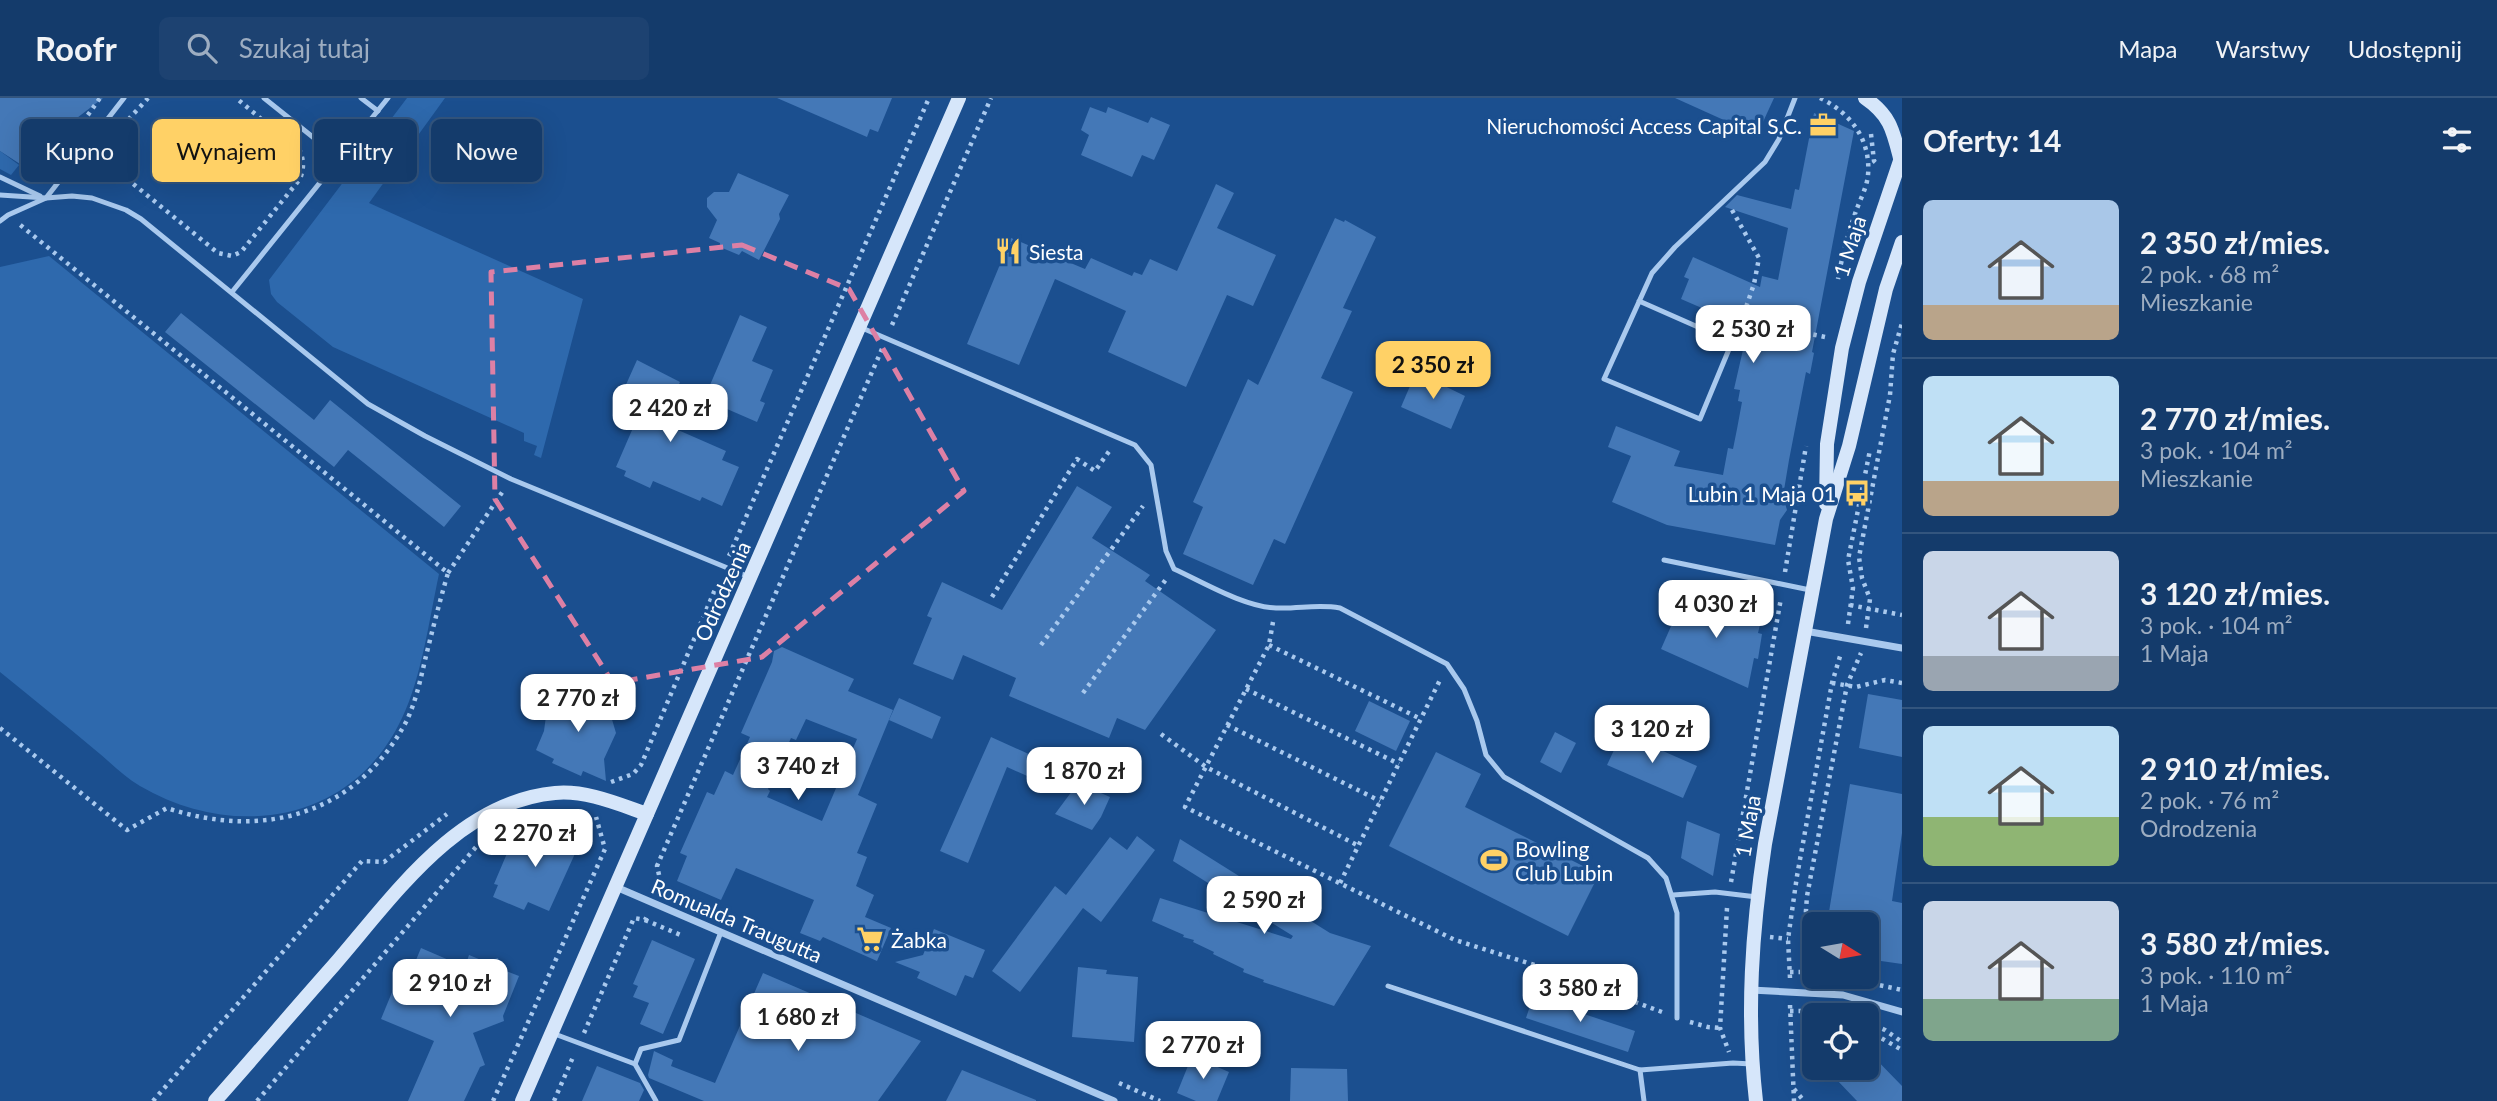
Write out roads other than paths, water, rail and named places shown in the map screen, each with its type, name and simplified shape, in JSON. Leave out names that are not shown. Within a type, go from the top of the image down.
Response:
[{"type":"street","name":"Odrodzenia","points":[[522,1101],[959,98]]},
{"type":"street","points":[[1865,98],[1881,109],[1893,131],[1901,157]]},
{"type":"street","name":"1 Maja","points":[[1826,519],[1827,444],[1842,348],[1859,282],[1901,157]]},
{"type":"street","name":"1 Maja","points":[[1756,1101],[1750,990],[1757,897],[1826,519],[1849,446],[1886,289],[1902,242]]},
{"type":"street","points":[[1805,631],[1902,648]]},
{"type":"street","points":[[215,1101],[417,869],[458,834],[496,810],[530,796],[557,792],[590,795],[647,814]]},
{"type":"street","name":"Romualda Traugutta","points":[[616,887],[1114,1101]]},
{"type":"street","points":[[1750,990],[1843,995],[1902,1012]]},
{"type":"lane","points":[[0,221],[46,198],[124,98]]},
{"type":"lane","points":[[264,98],[314,138]]},
{"type":"lane","points":[[361,98],[378,111]]},
{"type":"lane","points":[[371,119],[388,98]]},
{"type":"lane","points":[[1639,301],[1732,342],[1700,419],[1604,379],[1639,301],[1652,273],[1675,247],[1765,162],[1780,139],[1795,98]]},
{"type":"lane","points":[[0,177],[46,198]]},
{"type":"lane","points":[[232,292],[320,182]]},
{"type":"lane","points":[[0,195],[92,198],[126,210],[141,219],[368,404],[511,479],[750,578]]},
{"type":"lane","points":[[860,327],[1135,445],[1151,465],[1166,551],[1174,569],[1256,605],[1276,608],[1321,604],[1340,608],[1447,664],[1464,689],[1486,755],[1504,777],[1648,858],[1666,877],[1676,913],[1677,1018]]},
{"type":"lane","points":[[1664,561],[1813,591]]},
{"type":"lane","points":[[1673,895],[1715,892],[1757,897]]},
{"type":"lane","points":[[635,1064],[641,1049],[678,1040],[721,932]]},
{"type":"lane","points":[[1388,986],[1640,1070],[1752,1064]]},
{"type":"lane","points":[[552,1033],[635,1064],[656,1101]]},
{"type":"lane","points":[[1640,1070],[1643,1101]]},
{"type":"place","name":"Nieruchomości Access Capital S.C.","points":[[1823,125]]},
{"type":"place","name":"Siesta","points":[[1008,251]]},
{"type":"place","name":"Lubin 1 Maja 01","points":[[1857,493]]},
{"type":"place","name":"Bowling Club Lubin","points":[[1494,860]]},
{"type":"place","name":"Żabka","points":[[870,939]]}]
